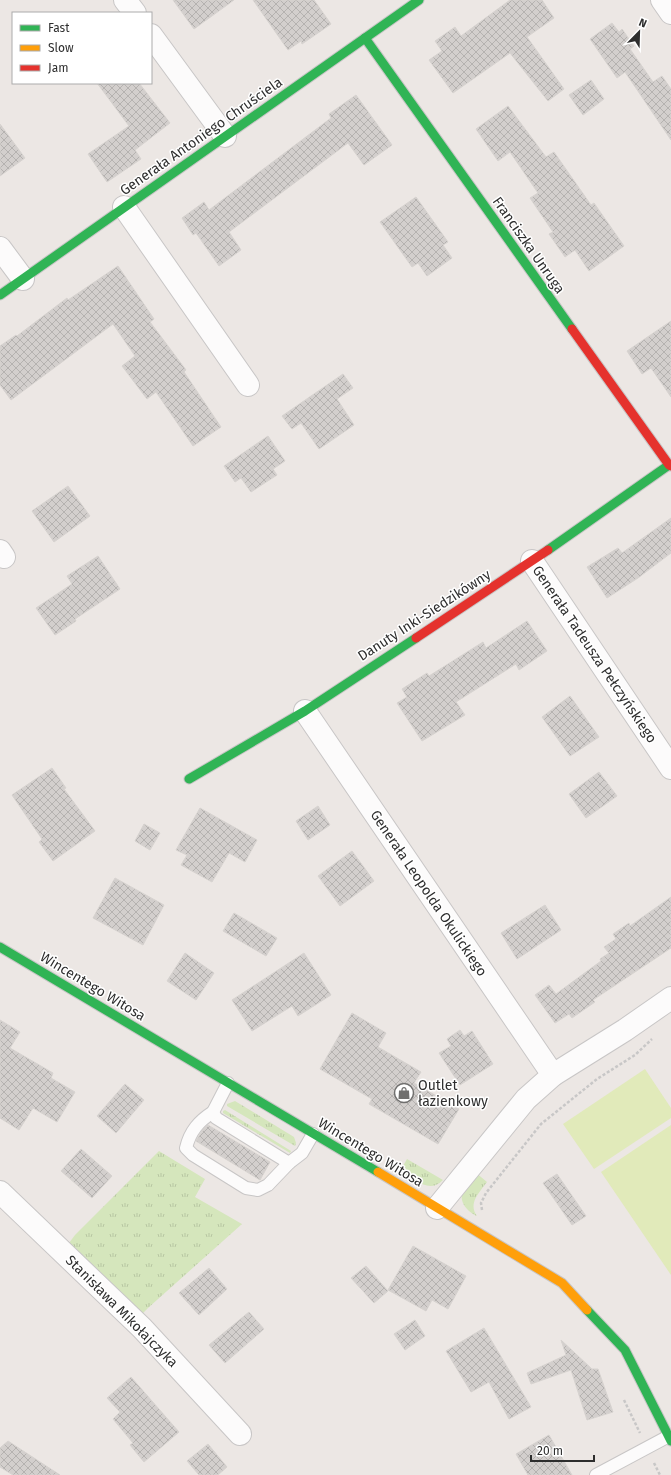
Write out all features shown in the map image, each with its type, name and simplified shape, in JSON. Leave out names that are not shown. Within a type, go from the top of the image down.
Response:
[{"type":"street","points":[[125,0],[134,12]]},
{"type":"street","name":"Generała Antoniego Chruściela","points":[[0,295],[419,0]]},
{"type":"street","points":[[662,0],[671,13]]},
{"type":"street","points":[[152,36],[225,136]]},
{"type":"street","name":"Franciszka Unruga","points":[[365,38],[670,466]]},
{"type":"street","points":[[124,207],[248,385]]},
{"type":"street","points":[[0,248],[23,279]]},
{"type":"street","name":"Danuty Inki-Siedzikówny","points":[[189,779],[305,711],[532,561],[670,466]]},
{"type":"street","name":"Generała Tadeusza Pełczyńskiego","points":[[532,561],[671,768]]},
{"type":"street","name":"Generała Leopolda Okulickiego","points":[[305,711],[553,1075]]},
{"type":"street","name":"Wincentego Witosa","points":[[0,947],[562,1283],[625,1350],[670,1439]]},
{"type":"street","points":[[437,1208],[526,1099],[553,1075],[671,998]]},
{"type":"street","name":"Stanisława Mikołajczyka","points":[[0,1192],[142,1328],[240,1434]]},
{"type":"lane","points":[[228,1083],[215,1108],[203,1118],[188,1138],[186,1148],[193,1155],[246,1188],[258,1190],[268,1185],[289,1163],[302,1153],[313,1134]]},
{"type":"lane","points":[[215,1108],[216,1118],[289,1163]]},
{"type":"lane","points":[[596,1475],[647,1447],[670,1439]]},
{"type":"path","points":[[486,1213],[482,1210],[481,1203],[486,1193],[541,1124],[597,1078],[635,1055],[653,1038]]},
{"type":"path","points":[[623,1398],[660,1475]]},
{"type":"green space","points":[[645,1069],[671,1108],[671,1118],[594,1169],[563,1124]]},
{"type":"green space","points":[[235,1101],[294,1137],[296,1143],[295,1146],[227,1106],[227,1104]]},
{"type":"green space","points":[[225,1110],[291,1151],[290,1153],[223,1113]]},
{"type":"green space","points":[[671,1125],[671,1275],[601,1172]]},
{"type":"green space","points":[[159,1151],[205,1179],[195,1197],[242,1224],[138,1318],[63,1251],[75,1235]]},
{"type":"green space","points":[[407,1159],[443,1180],[433,1186],[428,1186],[417,1182],[402,1172],[403,1166]]},
{"type":"green space","points":[[475,1172],[487,1182],[474,1202],[477,1216],[467,1209],[462,1199],[464,1189]]},
{"type":"building","points":[[173,0],[234,0],[194,29]]},
{"type":"building","points":[[253,0],[314,0],[331,24],[302,44],[301,41],[288,50]]},
{"type":"building","points":[[510,0],[542,0],[554,18],[527,37],[564,89],[548,101],[510,53],[453,93],[429,60],[442,51],[435,41],[455,27],[461,36]]},
{"type":"building","points":[[612,23],[619,32],[622,29],[634,46],[630,49],[653,82],[662,76],[671,89],[671,140],[625,72],[617,78],[590,39]]},
{"type":"building","points":[[591,80],[604,99],[583,115],[569,95]]},
{"type":"building","points":[[98,84],[140,84],[170,123],[135,150],[141,159],[107,182],[88,154],[129,126]]},
{"type":"building","points":[[356,95],[392,145],[364,165],[348,143],[229,232],[241,250],[219,266],[196,233],[193,235],[182,218],[204,202],[209,210],[331,118],[329,114]]},
{"type":"building","points":[[508,106],[546,157],[554,152],[591,205],[594,203],[624,246],[589,271],[575,250],[565,257],[549,234],[553,232],[530,198],[538,193],[510,152],[498,161],[476,129]]},
{"type":"building","points":[[0,124],[25,158],[0,176]]},
{"type":"building","points":[[416,197],[448,242],[443,245],[452,258],[427,276],[418,263],[412,267],[380,222]]},
{"type":"building","points":[[118,266],[154,319],[150,322],[186,370],[184,372],[221,427],[193,446],[156,392],[147,399],[122,366],[135,356],[113,324],[11,400],[0,385],[0,346],[16,335],[17,336],[67,298],[68,300]]},
{"type":"building","points":[[671,321],[671,397],[651,368],[642,374],[627,351]]},
{"type":"building","points":[[343,374],[353,388],[337,399],[354,425],[319,449],[301,423],[292,429],[282,416]]},
{"type":"building","points":[[268,436],[285,461],[273,469],[277,475],[251,492],[241,478],[235,482],[224,466]]},
{"type":"building","points":[[68,486],[90,516],[54,542],[32,511]]},
{"type":"building","points":[[671,518],[671,553],[638,578],[607,598],[587,567],[618,548],[622,553]]},
{"type":"building","points":[[98,556],[120,589],[75,619],[76,621],[55,635],[36,608],[72,584],[67,576]]},
{"type":"building","points":[[527,621],[547,651],[519,670],[516,664],[456,702],[465,715],[422,741],[397,703],[407,697],[402,689],[427,673],[429,676],[483,642],[486,648]]},
{"type":"building","points":[[570,696],[599,737],[570,756],[542,717]]},
{"type":"building","points":[[52,768],[66,788],[64,789],[95,831],[53,861],[39,842],[42,839],[12,795]]},
{"type":"building","points":[[599,772],[617,796],[586,818],[569,794]]},
{"type":"building","points":[[318,806],[330,825],[308,840],[296,821]]},
{"type":"building","points":[[200,808],[257,840],[245,862],[229,853],[212,882],[181,865],[187,855],[176,850]]},
{"type":"building","points":[[144,824],[160,833],[150,850],[135,841]]},
{"type":"building","points":[[352,851],[374,881],[340,906],[318,876]]},
{"type":"building","points":[[115,878],[164,905],[143,945],[93,918]]},
{"type":"building","points":[[671,897],[671,948],[593,1000],[595,1002],[572,1018],[569,1014],[555,1023],[535,995],[549,985],[556,994],[601,961],[600,959],[609,953],[604,947],[616,939],[613,934],[629,923],[630,926]]},
{"type":"building","points":[[545,905],[561,930],[517,959],[501,933]]},
{"type":"building","points":[[234,913],[277,938],[266,956],[223,931]]},
{"type":"building","points":[[185,953],[214,973],[196,1000],[167,981]]},
{"type":"building","points":[[304,953],[331,995],[298,1016],[292,1006],[252,1031],[232,1000]]},
{"type":"building","points":[[352,1013],[386,1033],[378,1047],[421,1072],[414,1083],[459,1109],[438,1144],[369,1104],[372,1099],[320,1069]]},
{"type":"building","points":[[0,1020],[20,1032],[10,1048],[53,1073],[51,1078],[75,1092],[57,1122],[33,1108],[19,1130],[0,1118]]},
{"type":"building","points":[[460,1030],[464,1036],[472,1031],[493,1064],[460,1085],[439,1053],[451,1046],[447,1039]]},
{"type":"building","points":[[125,1084],[144,1100],[116,1133],[97,1116]]},
{"type":"building","points":[[208,1125],[270,1162],[260,1180],[196,1141]]},
{"type":"building","points":[[81,1149],[112,1176],[92,1198],[61,1171]]},
{"type":"building","points":[[557,1174],[586,1216],[572,1225],[543,1183]]},
{"type":"building","points":[[413,1246],[466,1276],[448,1309],[432,1300],[426,1311],[388,1290]]},
{"type":"building","points":[[366,1266],[388,1291],[374,1303],[351,1278]]},
{"type":"building","points":[[209,1268],[227,1289],[199,1315],[179,1293]]},
{"type":"building","points":[[249,1312],[264,1329],[225,1363],[209,1345]]},
{"type":"building","points":[[415,1320],[425,1336],[405,1350],[394,1334]]},
{"type":"building","points":[[484,1328],[531,1407],[509,1419],[489,1382],[471,1392],[446,1351]]},
{"type":"building","points":[[561,1340],[592,1369],[598,1369],[613,1412],[587,1420],[571,1370],[531,1384],[527,1373],[566,1355]]},
{"type":"building","points":[[131,1377],[179,1432],[144,1462],[130,1445],[133,1443],[113,1419],[120,1412],[107,1398]]},
{"type":"building","points":[[549,1435],[572,1475],[528,1475],[516,1454]]},
{"type":"building","points":[[8,1441],[60,1475],[13,1475],[0,1467],[0,1448]]},
{"type":"building","points":[[208,1444],[227,1467],[218,1475],[199,1475],[187,1461]]},
{"type":"traffic: fast","points":[[0,295],[419,0]]},
{"type":"traffic: fast","points":[[365,38],[572,329]]},
{"type":"traffic: fast","points":[[548,550],[669,465]]},
{"type":"traffic: fast","points":[[189,779],[305,711],[416,638]]},
{"type":"traffic: fast","points":[[0,947],[378,1172]]},
{"type":"traffic: fast","points":[[587,1310],[625,1350],[671,1441]]},
{"type":"traffic: slow","points":[[378,1172],[562,1283],[587,1310]]},
{"type":"traffic: jam","points":[[572,329],[671,466]]},
{"type":"traffic: jam","points":[[416,638],[548,550]]},
{"type":"place","name":"Outlet łazienkowy","points":[[404,1093]]}]
